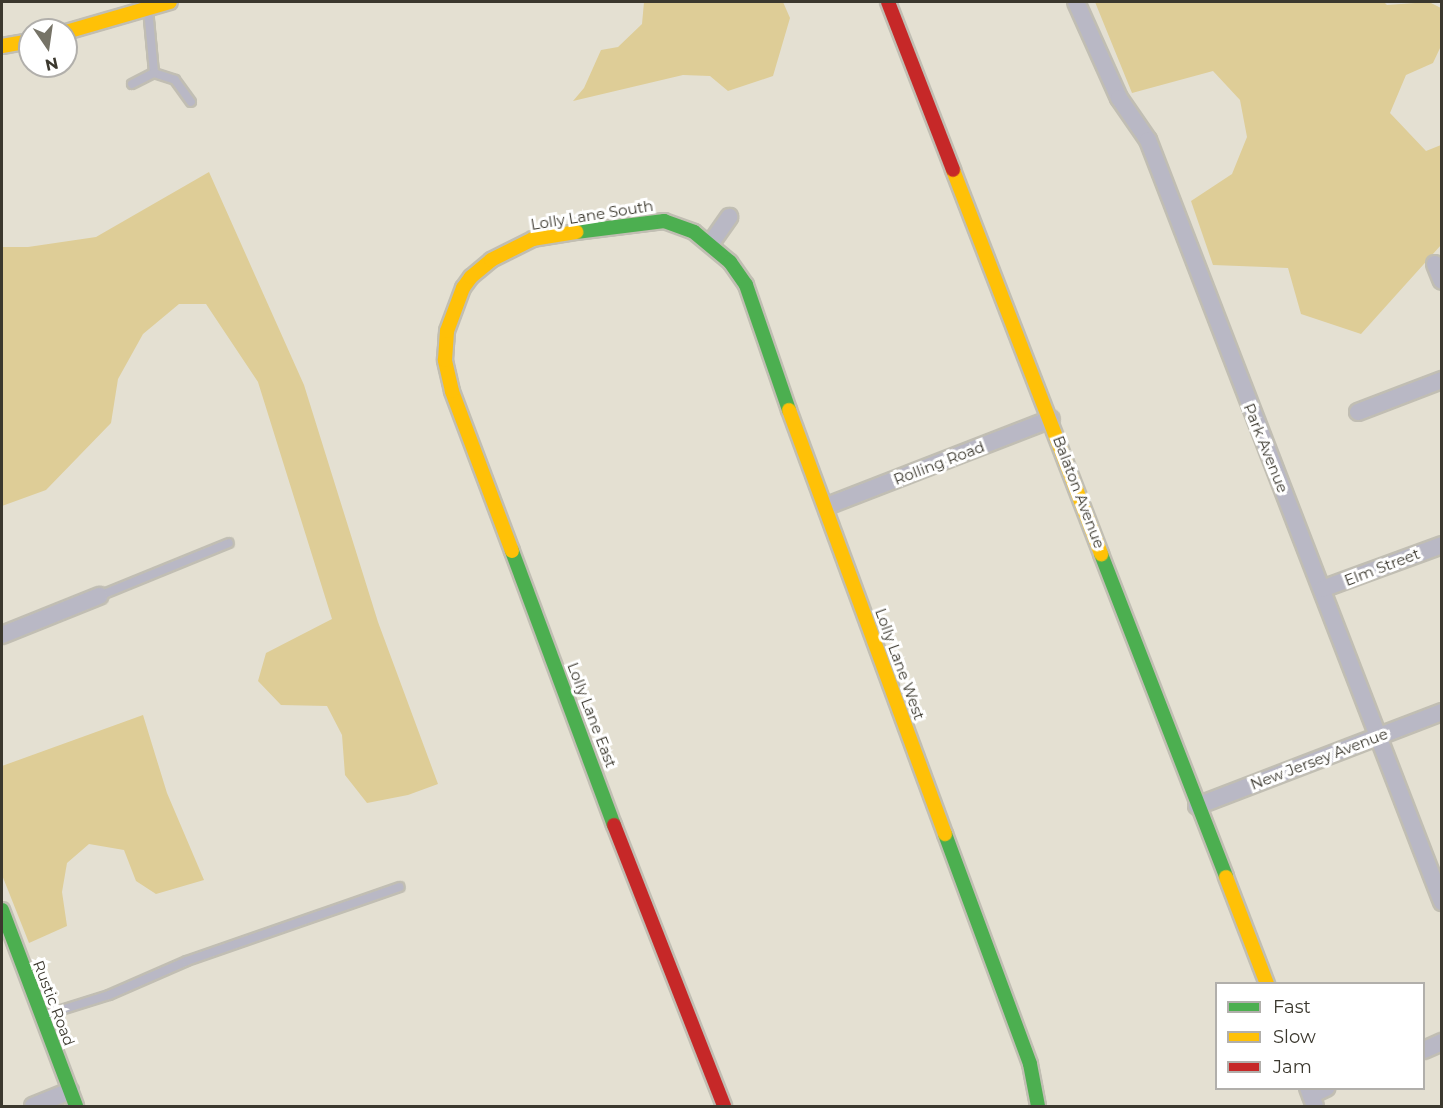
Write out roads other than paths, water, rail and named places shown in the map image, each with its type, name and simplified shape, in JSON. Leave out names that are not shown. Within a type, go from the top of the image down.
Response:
[{"type":"street","points":[[78,28],[170,2]]},
{"type":"street","name":"Balaton Avenue","points":[[888,2],[1051,419],[1197,806],[1266,982]]},
{"type":"street","name":"Park Avenue","points":[[1077,2],[1119,98],[1148,140],[1442,902]]},
{"type":"street","points":[[2,46],[18,43]]},
{"type":"street","points":[[711,243],[729,217]]},
{"type":"street","name":"Lolly Lane South","points":[[447,331],[457,303],[471,277],[503,252],[533,239],[641,222],[664,221],[684,227],[711,243]]},
{"type":"street","name":"Lolly Lane West","points":[[711,243],[730,262],[746,285],[774,369],[827,506],[881,662],[1030,1064],[1038,1107]]},
{"type":"street","points":[[1435,264],[1442,281]]},
{"type":"street","name":"Lolly Lane East","points":[[447,331],[445,360],[452,391],[642,901],[724,1107]]},
{"type":"street","points":[[1358,412],[1442,380]]},
{"type":"street","name":"Rolling Road","points":[[827,506],[1051,419]]},
{"type":"street","name":"Elm Street","points":[[1322,590],[1442,545]]},
{"type":"street","points":[[2,635],[99,596]]},
{"type":"street","name":"New Jersey Avenue","points":[[1197,806],[1442,712]]},
{"type":"street","name":"Rustic Road","points":[[2,910],[73,1099]]},
{"type":"street","points":[[1425,1050],[1442,1042]]},
{"type":"street","points":[[33,1107],[73,1099]]},
{"type":"lane","points":[[148,8],[154,73]]},
{"type":"lane","points":[[132,84],[154,73],[175,80],[191,102]]},
{"type":"lane","points":[[99,596],[229,543]]},
{"type":"lane","points":[[41,1016],[109,995],[187,961],[399,886]]}]
